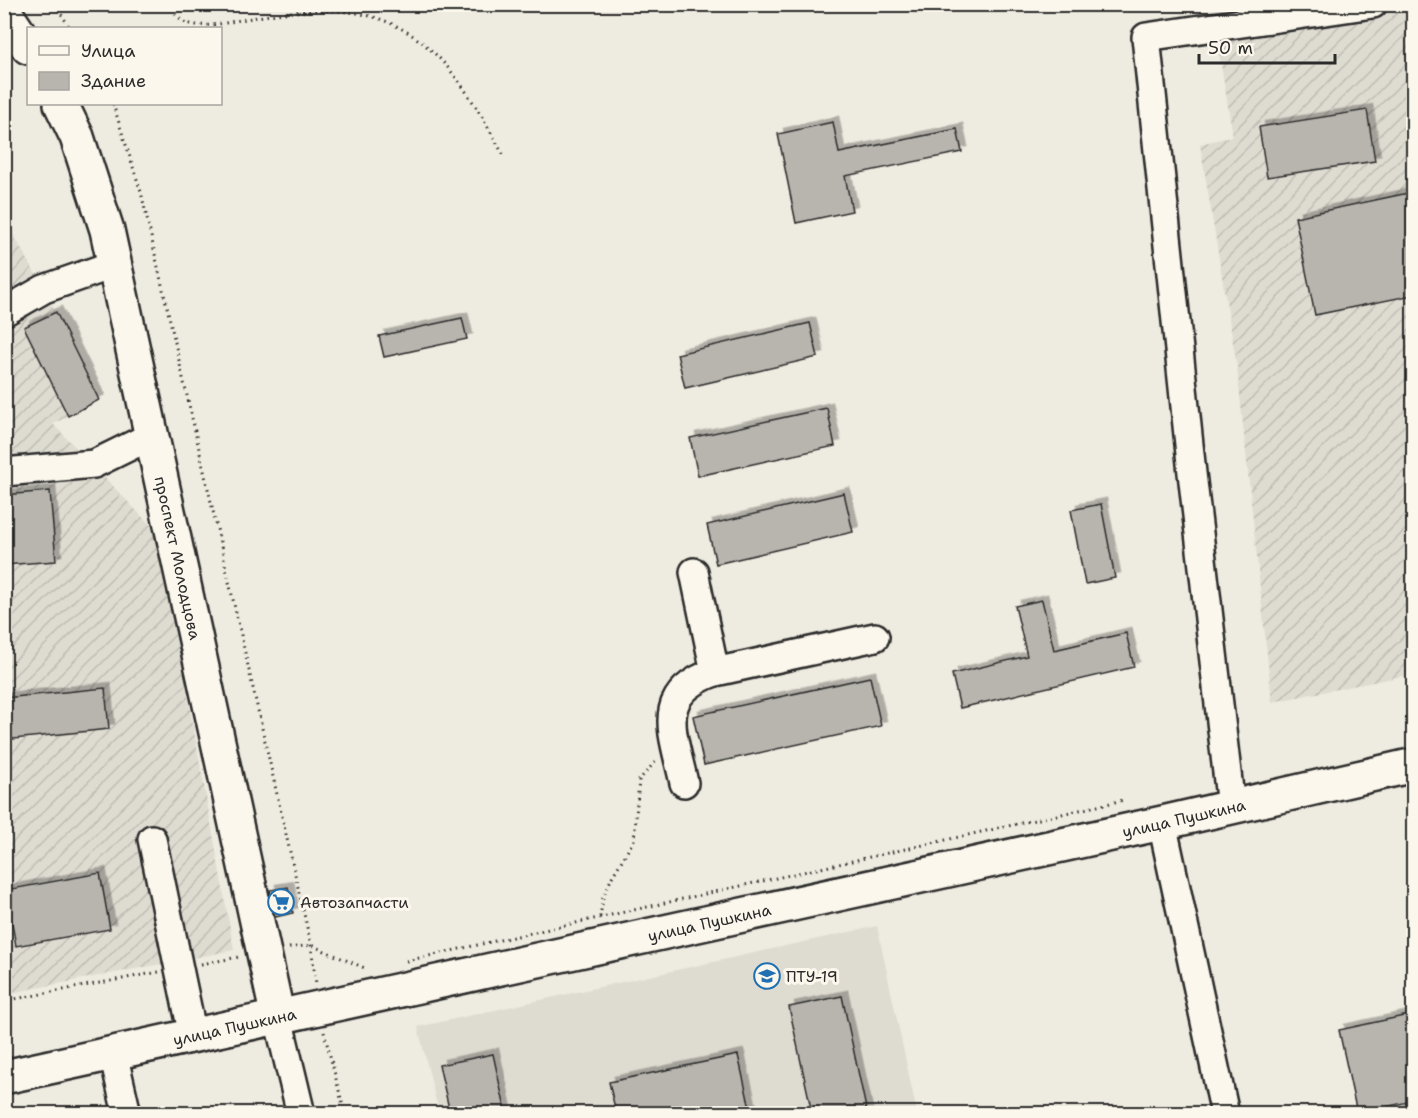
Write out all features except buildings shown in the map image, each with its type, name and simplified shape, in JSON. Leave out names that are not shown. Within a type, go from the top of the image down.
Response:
[{"type":"main road","points":[[4,11],[27,46]]},
{"type":"main road","name":"проспект Молодцова","points":[[61,105],[88,167],[115,264],[278,1018]]},
{"type":"main road","name":"улица Пушкина","points":[[4,1077],[1162,823],[1413,765]]},
{"type":"street","points":[[1231,807],[1190,461],[1146,37],[1373,4]]},
{"type":"street","points":[[4,312],[45,289],[115,264]]},
{"type":"street","points":[[4,472],[94,464],[153,435]]},
{"type":"street","points":[[694,572],[715,672]]},
{"type":"street","points":[[684,783],[672,727],[673,707],[681,690],[694,680],[715,672],[875,637]]},
{"type":"street","points":[[1162,823],[1225,1113]]},
{"type":"street","points":[[152,839],[193,1036]]},
{"type":"street","points":[[278,1018],[301,1113]]},
{"type":"street","points":[[113,1053],[127,1113]]},
{"type":"path","points":[[55,4],[69,27]]},
{"type":"path","points":[[168,4],[187,23],[212,25],[294,10],[359,13],[402,28],[442,60],[474,103],[505,158]]},
{"type":"path","points":[[113,105],[141,192],[311,945],[319,1009],[345,1113]]},
{"type":"path","points":[[600,917],[603,898],[612,877],[634,840],[639,780],[675,743]]},
{"type":"path","points":[[401,962],[1124,800]]},
{"type":"path","points":[[4,1001],[311,945],[366,970],[378,967]]},
{"type":"shaded area","points":[[1211,5],[1413,5],[1413,674],[1272,702],[1237,367],[1200,144],[1233,136]]},
{"type":"shaded area","points":[[4,218],[44,289],[99,400],[53,424],[158,533],[234,950],[5,994]]},
{"type":"shaded area","name":"ПТУ-19","points":[[877,926],[917,1113],[439,1113],[418,1027]]},
{"type":"shaded area","points":[[1413,1099],[1413,1113],[1346,1113]]},
{"type":"place","name":"Автозапчасти","points":[[281,902]]},
{"type":"place","name":"ПТУ-19","points":[[767,976]]}]
